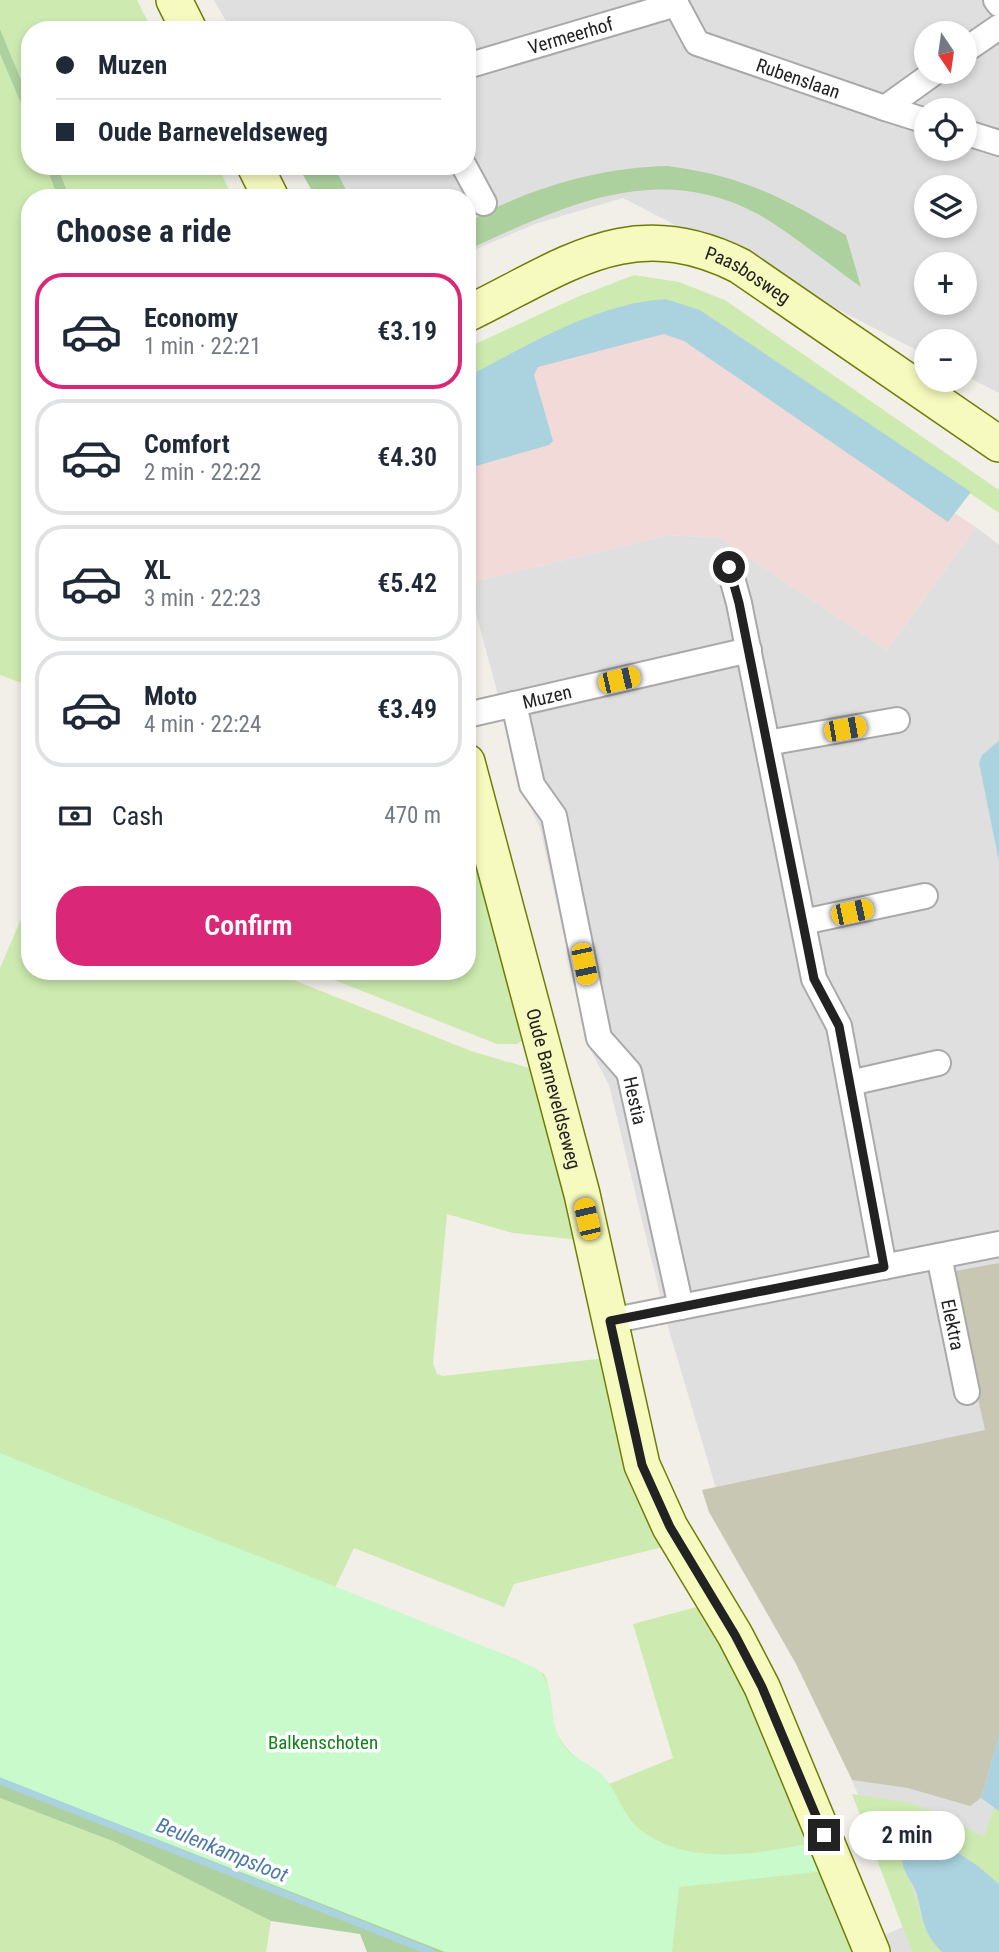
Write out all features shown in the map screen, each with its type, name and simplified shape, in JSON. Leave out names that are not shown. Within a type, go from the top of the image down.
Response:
[{"type":"street","points":[[174,0],[184,21]]},
{"type":"street","name":"Vermeerhof","points":[[476,63],[675,2]]},
{"type":"street","name":"Rubenslaan","points":[[675,2],[697,43],[914,117]]},
{"type":"street","points":[[977,42],[999,27]]},
{"type":"street","points":[[885,108],[918,84]]},
{"type":"street","points":[[977,136],[999,143]]},
{"type":"street","points":[[469,175],[484,204]]},
{"type":"street","name":"Paasbosweg","points":[[476,310],[599,251],[631,243],[694,246],[740,267],[999,444]]},
{"type":"street","points":[[729,567],[749,650],[814,979],[839,1026],[884,1267]]},
{"type":"street","name":"Muzen","points":[[476,713],[749,650]]},
{"type":"street","name":"Hestia","points":[[514,704],[532,785],[554,816],[599,1038],[629,1072],[681,1307]]},
{"type":"street","points":[[767,743],[897,720]]},
{"type":"street","name":"Oude Barneveldseweg","points":[[476,796],[578,1180],[642,1465],[670,1527],[735,1635],[762,1687],[872,1952]]},
{"type":"street","points":[[803,922],[925,896]]},
{"type":"street","points":[[850,1083],[938,1063]]},
{"type":"street","points":[[610,1321],[999,1244]]},
{"type":"street","name":"Elektra","points":[[939,1256],[967,1392]]},
{"type":"shaded area","points":[[214,0],[999,0],[999,393],[977,382],[977,329],[914,329],[914,349],[623,198],[535,224],[476,249],[476,189],[318,189],[311,175],[476,175],[476,21],[226,21]]},
{"type":"shaded area","points":[[672,330],[976,527],[887,650],[720,538],[669,535],[476,581],[476,450],[529,371],[545,359]]},
{"type":"shaded area","points":[[976,527],[999,545],[999,1952],[846,1952],[912,1923],[790,1633],[723,1512],[668,1327],[609,1085],[589,1047],[540,828],[525,796],[476,613],[476,581],[669,535],[720,538],[887,650]]},
{"type":"shaded area","points":[[999,1263],[999,1736],[981,1798],[970,1806],[908,1788],[852,1780],[796,1664],[709,1512],[702,1490],[985,1430],[950,1272]]},
{"type":"green space","points":[[0,0],[137,0],[148,21],[21,21],[21,79],[0,29]]},
{"type":"green space","points":[[0,29],[21,79],[21,104],[0,54]]},
{"type":"green space","points":[[0,54],[21,104],[21,175],[49,175],[55,189],[21,189],[21,683],[0,675]]},
{"type":"green space","points":[[667,166],[718,176],[740,182],[801,209],[846,235],[861,287],[756,213],[718,198],[682,190],[645,190],[574,205],[476,246],[476,218],[489,211],[564,182],[642,167]]},
{"type":"green space","points":[[49,175],[61,175],[66,189],[55,189]]},
{"type":"green space","points":[[61,175],[222,175],[229,189],[66,189]]},
{"type":"green space","points":[[303,175],[338,175],[346,189],[311,189]]},
{"type":"green space","points":[[634,275],[679,282],[725,300],[999,490],[999,513],[700,310],[476,374],[476,344],[577,297]]},
{"type":"green space","points":[[476,832],[526,1038],[517,1044],[497,1044],[334,980],[476,980]]},
{"type":"green space","points":[[21,919],[21,980],[294,980],[471,1051],[536,1070],[581,1240],[513,1233],[447,1214],[433,1363],[437,1374],[443,1376],[606,1358],[671,1545],[514,1584],[504,1607],[354,1548],[335,1588],[515,1659],[544,1674],[554,1724],[560,1739],[571,1752],[609,1784],[673,1758],[633,1624],[704,1605],[751,1700],[860,1952],[452,1952],[0,1774],[0,968]]},
{"type":"green space","name":"Balkenschoten","points":[[0,1453],[537,1669],[548,1686],[557,1734],[562,1743],[571,1754],[604,1777],[636,1826],[655,1839],[698,1853],[744,1854],[812,1843],[825,1871],[679,1887],[672,1952],[445,1952],[0,1778]]},
{"type":"green space","points":[[0,1774],[452,1952],[367,1952],[360,1934],[271,1921],[115,1842],[0,1798]]},
{"type":"green space","points":[[852,1794],[907,1802],[939,1813],[984,1837],[994,1807],[999,1811],[999,1884],[939,1840],[904,1870],[928,1933],[942,1952],[912,1952]]},
{"type":"green space","points":[[0,1798],[115,1842],[271,1921],[266,1952],[0,1952]]},
{"type":"water","points":[[665,299],[700,310],[971,492],[948,522],[684,341],[664,334],[538,367],[534,375],[553,441],[549,445],[476,466],[476,372],[588,317],[639,302]]},
{"type":"water","points":[[999,741],[999,861],[979,763],[982,755]]},
{"type":"water","points":[[999,1736],[999,1811],[981,1798]]},
{"type":"water","points":[[939,1840],[999,1884],[999,1952],[942,1952],[930,1937],[916,1892],[905,1871],[903,1857]]},
{"type":"waterway","name":"Beulenkampsloot","points":[[0,1781],[431,1952]]},
{"type":"route","points":[[729,567],[739,603],[814,979],[839,1026],[884,1267],[610,1321],[642,1465],[670,1527],[735,1635],[762,1687],[824,1835]]}]
